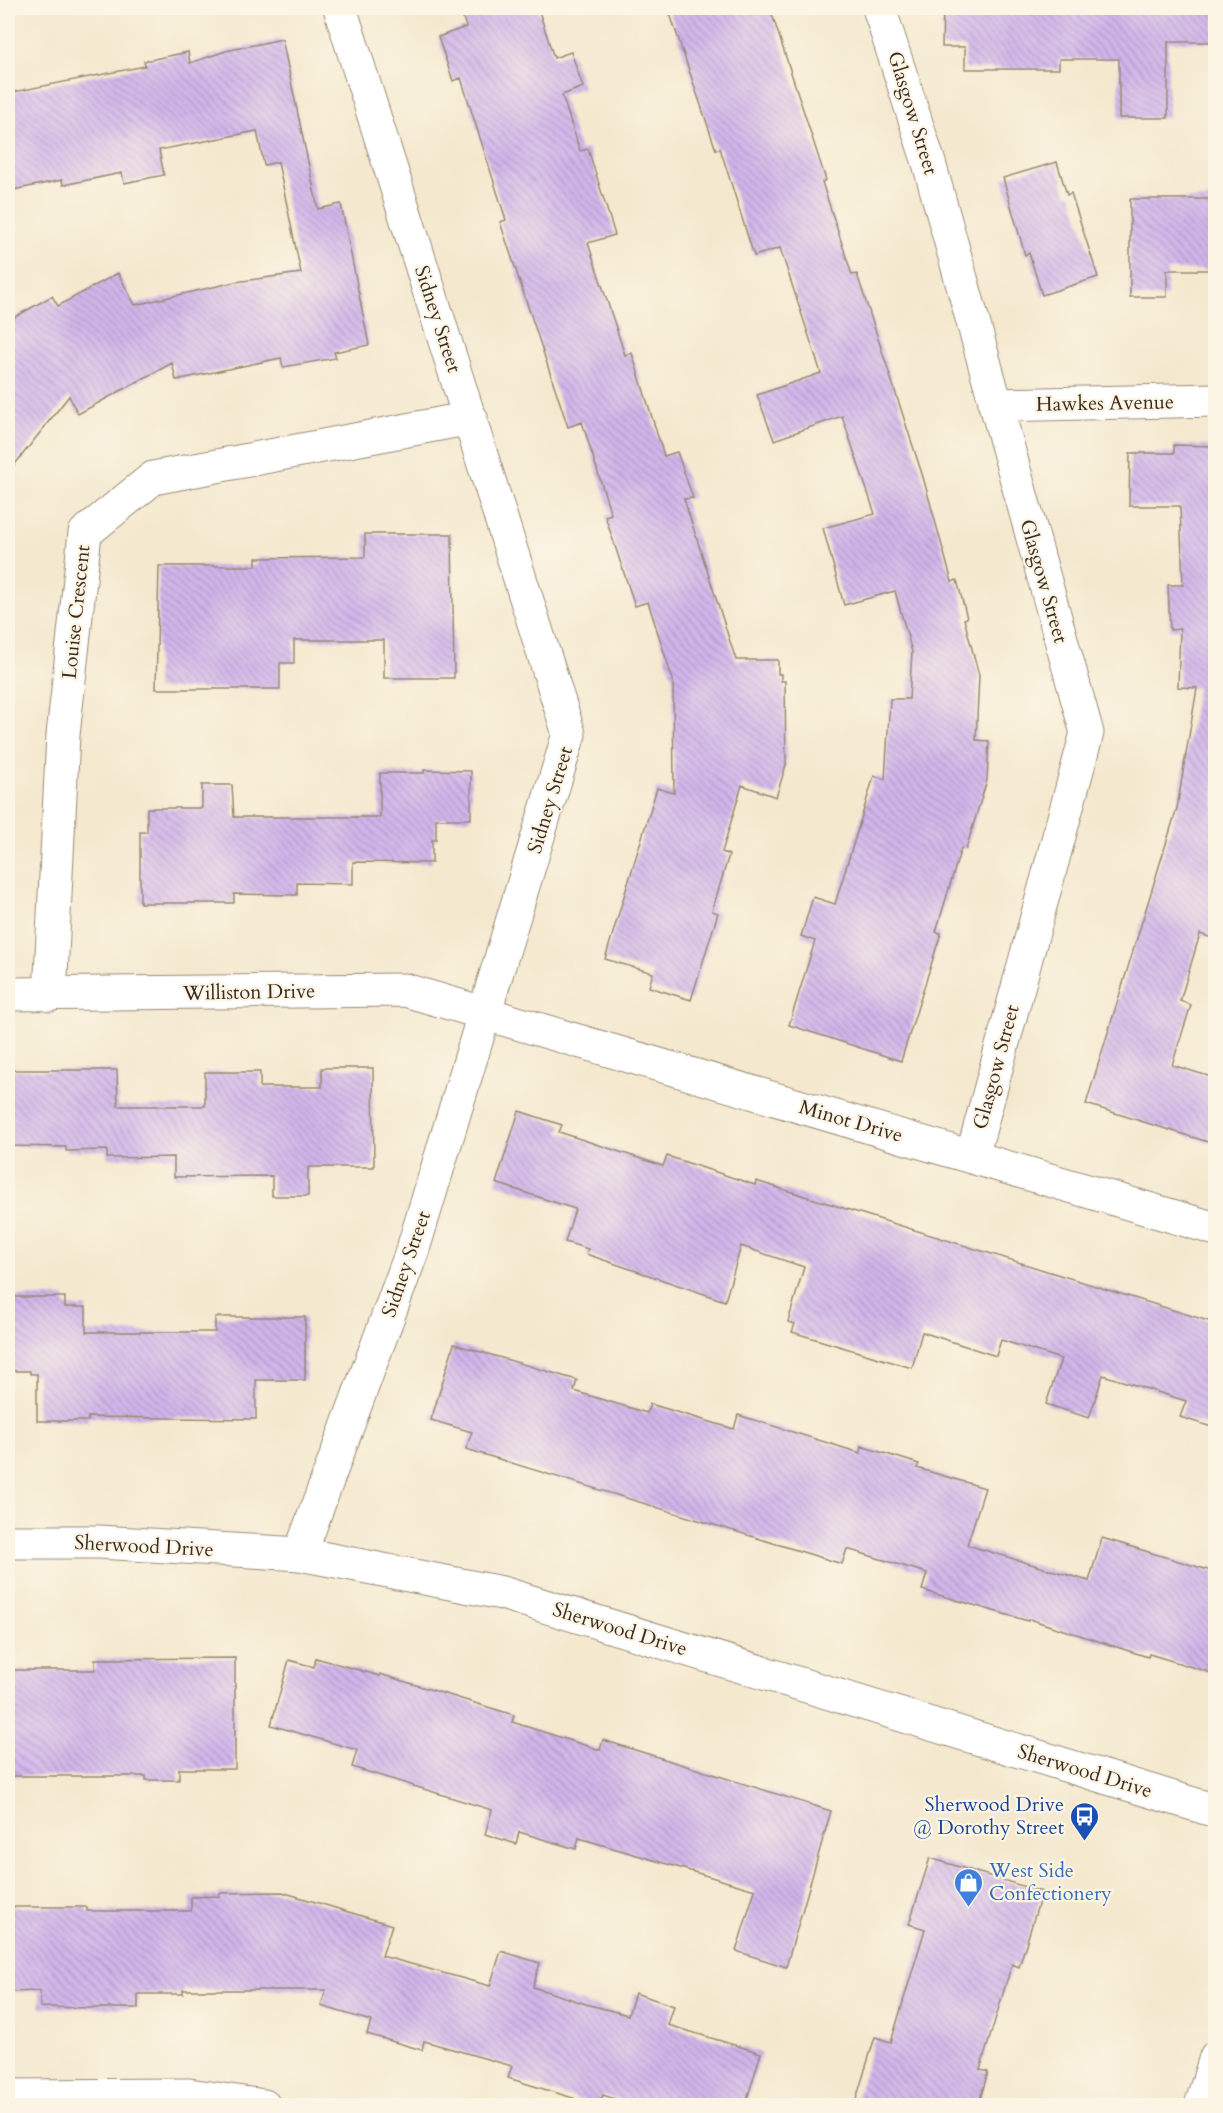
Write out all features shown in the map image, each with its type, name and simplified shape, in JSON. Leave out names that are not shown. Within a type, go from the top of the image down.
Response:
[{"type":"street","name":"Sidney Street","points":[[300,1554],[413,1249],[487,1012],[569,734],[471,418],[391,176],[340,8]]},
{"type":"street","name":"Glasgow Street","points":[[879,8],[929,163],[1087,732],[972,1157]]},
{"type":"street","name":"Hawkes Avenue","points":[[995,405],[1215,400]]},
{"type":"street","name":"Louise Crescent","points":[[50,995],[63,735],[85,532],[153,478],[471,418]]},
{"type":"street","name":"Williston Drive","points":[[8,994],[405,990],[487,1012]]},
{"type":"street","name":"Minot Drive","points":[[487,1012],[1215,1229]]},
{"type":"street","name":"Sherwood Drive","points":[[8,1542],[99,1542],[300,1554],[502,1593],[1215,1811]]},
{"type":"street","points":[[1201,2106],[1215,2057]]},
{"type":"street","points":[[8,2096],[189,2095],[264,2106]]},
{"type":"building","points":[[460,8],[538,8],[554,58],[571,52],[583,87],[562,95],[580,151],[588,149],[615,235],[588,243],[625,355],[632,353],[664,456],[677,452],[693,498],[684,499],[736,660],[778,660],[778,674],[781,674],[781,681],[785,681],[786,765],[776,797],[742,785],[722,852],[729,855],[712,911],[718,913],[691,1000],[649,987],[653,973],[605,959],[657,788],[674,793],[673,680],[648,602],[635,606],[605,516],[611,514],[582,422],[568,427],[500,222],[506,220],[461,78],[453,81],[438,37],[466,27]]},
{"type":"building","points":[[668,8],[770,8],[826,180],[822,182],[852,275],[857,274],[923,477],[952,582],[957,580],[967,618],[964,619],[979,675],[976,740],[989,741],[987,780],[966,849],[961,848],[936,932],[941,933],[901,1061],[789,1025],[815,941],[801,936],[813,897],[835,904],[874,776],[885,779],[890,699],[909,699],[912,652],[895,591],[844,605],[823,528],[875,514],[842,416],[774,440],[757,395],[821,373],[780,248],[754,256],[720,148],[716,150]]},
{"type":"building","points":[[943,8],[1215,8],[1215,42],[1168,42],[1168,118],[1119,118],[1119,59],[1059,59],[1059,69],[965,69],[965,47],[942,47]]},
{"type":"building","points":[[282,39],[318,209],[341,204],[369,345],[334,352],[336,358],[283,367],[281,358],[176,380],[172,363],[78,414],[69,396],[8,473],[8,321],[52,296],[58,306],[118,273],[135,305],[235,282],[301,273],[278,162],[264,165],[257,131],[159,150],[164,175],[124,183],[122,173],[63,185],[62,180],[8,191],[8,93],[145,66],[144,61],[188,52],[190,63],[226,51]]},
{"type":"building","points":[[1057,162],[1067,195],[1071,193],[1098,277],[1042,295],[1029,253],[1025,255],[1003,178]]},
{"type":"building","points":[[1130,199],[1211,199],[1211,270],[1167,270],[1167,297],[1130,297]]},
{"type":"building","points":[[1174,445],[1215,446],[1215,939],[1200,934],[1180,1001],[1191,1005],[1172,1065],[1215,1078],[1215,1116],[1208,1142],[1086,1104],[1177,808],[1197,688],[1178,687],[1180,629],[1170,630],[1168,585],[1183,585],[1180,506],[1129,506],[1130,453],[1174,453]]},
{"type":"building","points":[[365,534],[452,534],[454,678],[384,678],[384,640],[294,640],[294,663],[280,663],[280,689],[156,689],[159,566],[256,566],[256,558],[365,557]]},
{"type":"building","points":[[424,770],[471,771],[471,819],[436,819],[436,840],[432,840],[432,863],[353,862],[353,884],[297,883],[297,895],[234,894],[234,903],[140,903],[140,832],[147,832],[147,808],[202,808],[202,785],[232,785],[234,817],[380,817],[380,773],[424,773]]},
{"type":"building","points":[[322,1068],[373,1068],[374,1167],[308,1167],[308,1196],[272,1196],[272,1176],[174,1177],[174,1157],[107,1158],[107,1150],[66,1151],[66,1147],[8,1146],[8,1070],[117,1070],[118,1106],[205,1106],[205,1072],[260,1072],[260,1087],[322,1087]]},
{"type":"building","points":[[519,1111],[562,1125],[559,1132],[663,1166],[667,1156],[755,1185],[756,1181],[1215,1323],[1215,1428],[1180,1417],[1186,1401],[1103,1375],[1089,1418],[1046,1404],[1061,1359],[1001,1340],[996,1356],[922,1332],[912,1368],[792,1332],[795,1324],[788,1322],[804,1267],[741,1246],[725,1301],[586,1254],[588,1249],[565,1242],[575,1209],[496,1183]]},
{"type":"building","points":[[8,1297],[65,1297],[65,1307],[86,1307],[86,1332],[215,1332],[215,1317],[305,1317],[305,1380],[256,1380],[256,1419],[88,1417],[88,1421],[37,1421],[37,1374],[30,1374],[30,1371],[8,1371]]},
{"type":"building","points":[[454,1344],[577,1380],[574,1391],[647,1413],[650,1404],[734,1429],[738,1415],[860,1453],[861,1446],[919,1464],[917,1468],[985,1488],[967,1545],[1089,1581],[1102,1538],[1215,1572],[1215,1674],[1149,1654],[1148,1657],[1029,1619],[1028,1621],[922,1590],[927,1573],[847,1549],[842,1564],[466,1449],[472,1432],[431,1420]]},
{"type":"building","points":[[235,1658],[235,1769],[179,1769],[179,1780],[146,1780],[146,1776],[8,1776],[8,1670],[95,1670],[95,1659]]},
{"type":"building","points":[[316,1658],[380,1676],[380,1674],[514,1715],[512,1722],[600,1750],[603,1740],[831,1811],[786,1967],[736,1951],[755,1890],[579,1838],[576,1849],[519,1832],[516,1844],[485,1834],[492,1810],[352,1767],[357,1750],[271,1725],[289,1660],[314,1667]]},
{"type":"building","points":[[930,1858],[1042,1892],[1019,1967],[1012,1964],[980,2070],[988,2072],[978,2106],[854,2106],[875,2037],[891,2042],[925,1929],[909,1924]]},
{"type":"building","points":[[282,1892],[392,1925],[382,1956],[490,1986],[501,1951],[540,1963],[533,1987],[586,2004],[628,2015],[635,1993],[674,2006],[668,2025],[761,2053],[745,2106],[635,2106],[603,2095],[599,2106],[508,2078],[512,2066],[424,2041],[422,2050],[367,2034],[371,2021],[321,2006],[326,1990],[183,1990],[183,1994],[138,1994],[138,2008],[40,2007],[40,1991],[8,1992],[8,1907],[87,1907],[87,1911],[191,1911],[191,1897],[219,1896],[219,1893]]},
{"type":"place","name":"Sherwood Drive @ Dorothy Street","points":[[1085,1842]]},
{"type":"place","name":"West Side Confectionery","points":[[968,1908]]}]
